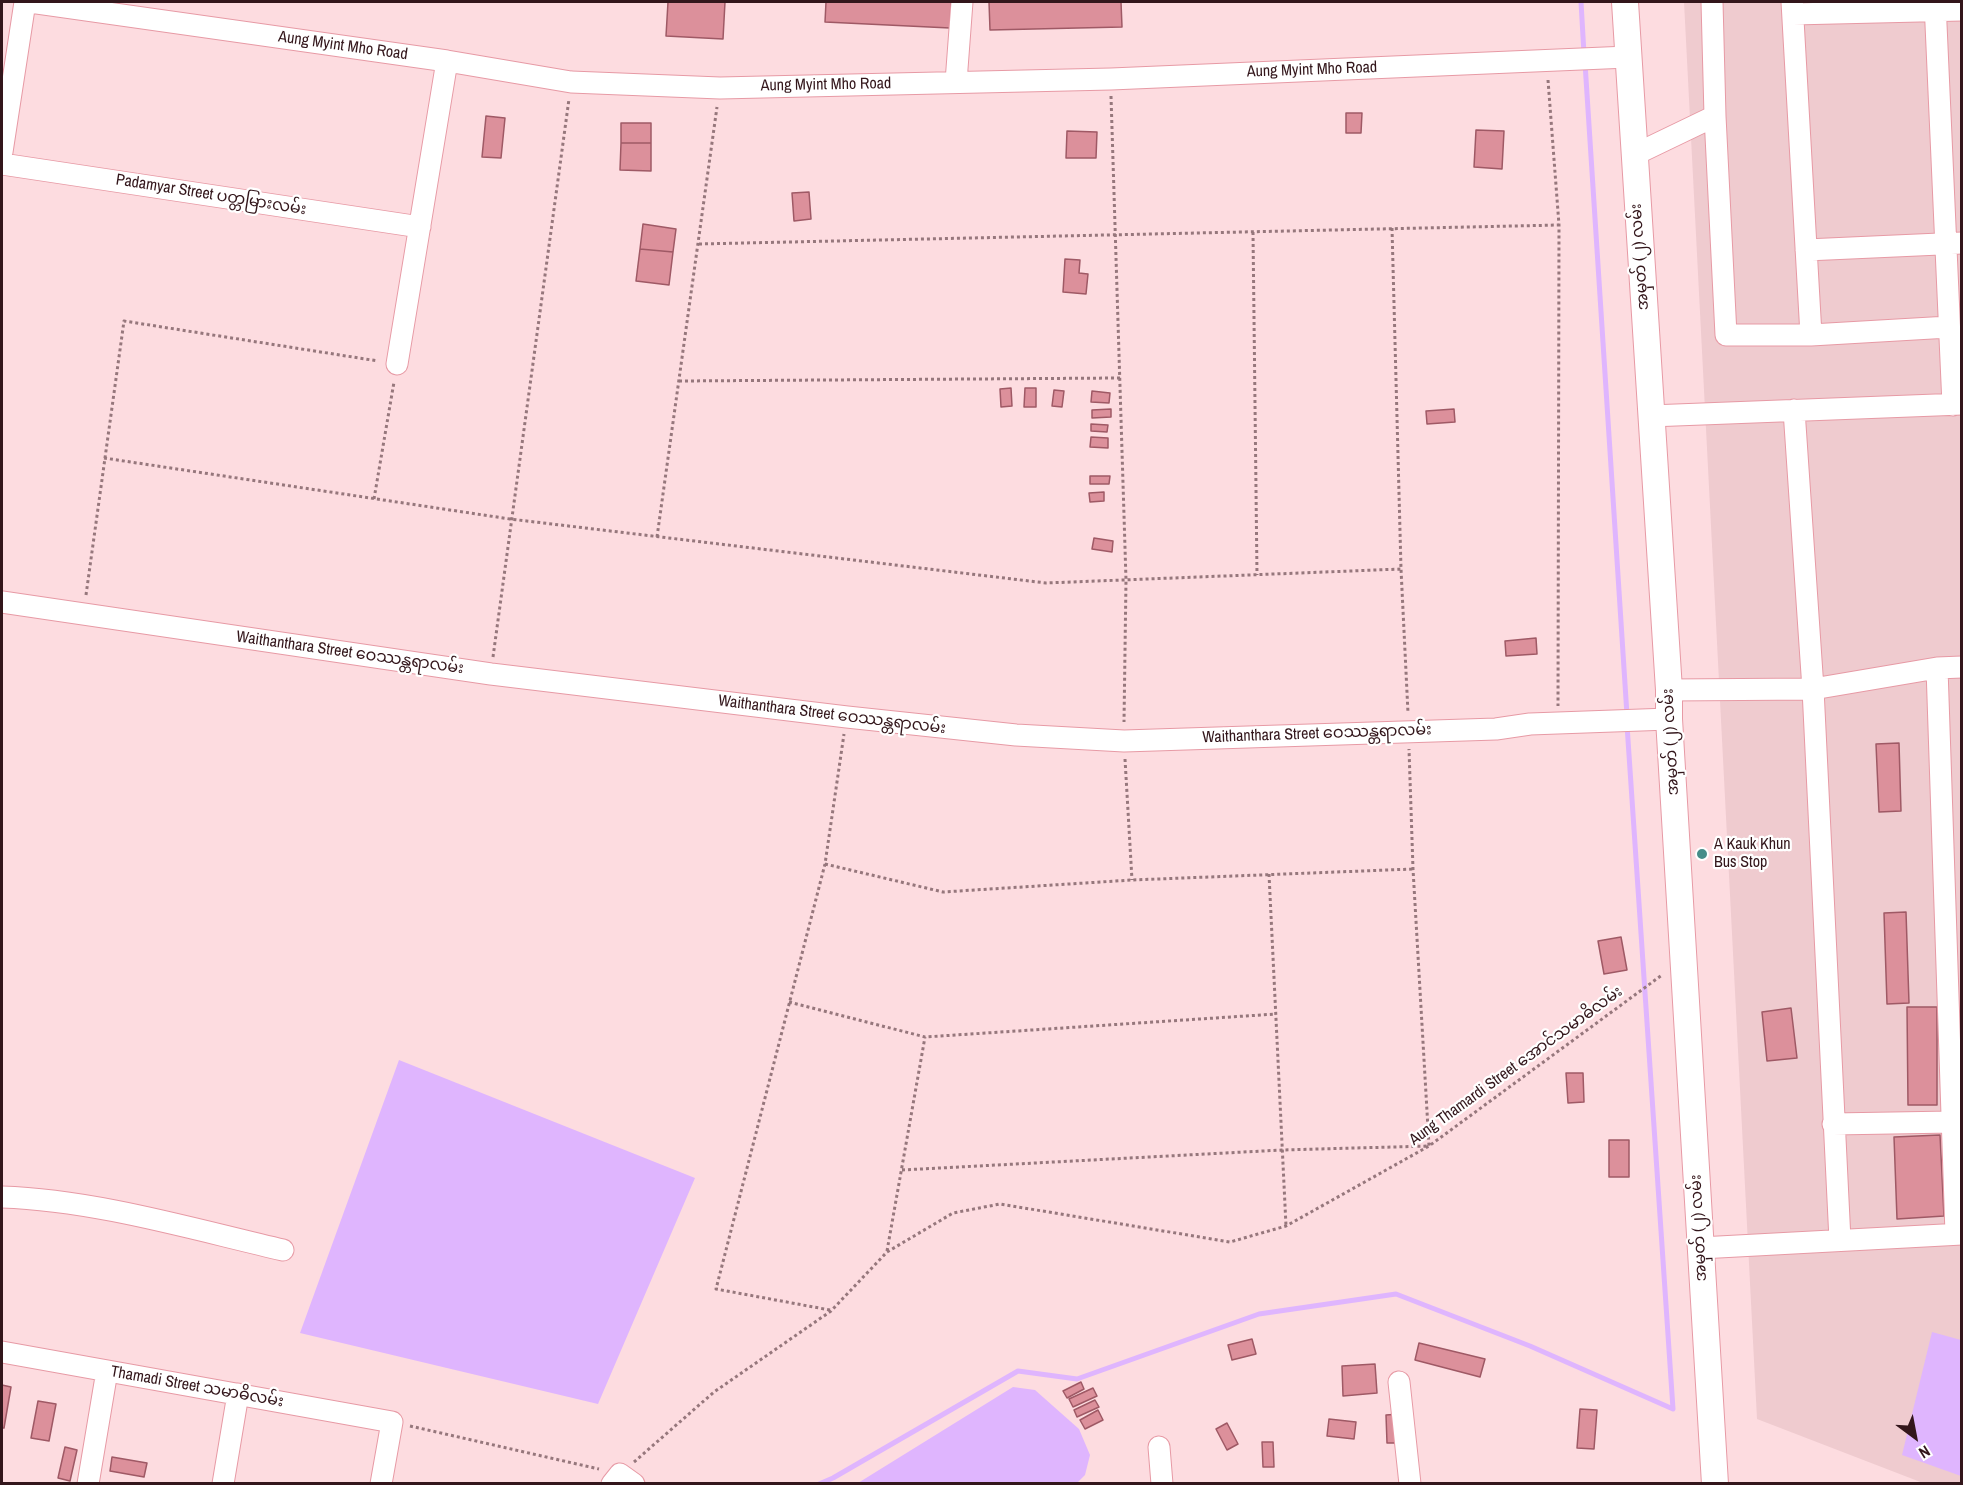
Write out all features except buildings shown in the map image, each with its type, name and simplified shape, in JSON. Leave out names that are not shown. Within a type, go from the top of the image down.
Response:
[{"type":"main road","name":"အမှတ် (၂) လမ်း","points":[[1625,2],[1669,690],[1715,1484]]},
{"type":"street","points":[[2,153],[25,2]]},
{"type":"street","name":"Aung Myint Mho Road","points":[[30,2],[123,8],[571,82],[720,88],[1111,79],[1628,57]]},
{"type":"street","points":[[956,82],[962,2]]},
{"type":"street","points":[[1712,2],[1726,335],[1811,334],[1949,327]]},
{"type":"street","points":[[1811,334],[1793,8],[1935,6],[1962,10]]},
{"type":"street","points":[[1650,416],[1957,405],[1949,327],[1954,243],[1935,6]]},
{"type":"street","points":[[397,364],[447,61]]},
{"type":"street","points":[[1634,155],[1715,116]]},
{"type":"street","name":"Padamyar Street ပတ္တမြားလမ်း","points":[[2,164],[420,227]]},
{"type":"street","points":[[1806,250],[1954,243]]},
{"type":"street","points":[[1794,410],[1813,689],[1840,1240]]},
{"type":"street","name":"Waithanthara Street ဝေဿန္တရာလမ်း","points":[[2,602],[491,674],[1016,735],[1124,741],[1409,730],[1496,729],[1530,724],[1669,719]]},
{"type":"street","points":[[1669,690],[1813,689],[1936,668],[1962,667]]},
{"type":"street","points":[[1700,1248],[1959,1234],[1952,1122],[1936,668]]},
{"type":"street","points":[[1833,1124],[1952,1122]]},
{"type":"street","points":[[2,1197],[30,1198],[141,1218],[283,1250]]},
{"type":"street","name":"Thamadi Street သမာဓိလမ်း","points":[[2,1352],[392,1422]]},
{"type":"street","points":[[87,1484],[107,1371]]},
{"type":"street","points":[[1399,1382],[1410,1484]]},
{"type":"street","points":[[224,1484],[238,1394]]},
{"type":"street","points":[[381,1484],[392,1422]]},
{"type":"street","points":[[1159,1447],[1162,1484]]},
{"type":"path","points":[[1546,60],[1559,225],[1558,723]]},
{"type":"path","points":[[1111,79],[1126,580],[1124,741],[1132,880]]},
{"type":"path","points":[[491,674],[510,519],[571,82]]},
{"type":"path","points":[[657,537],[720,88]]},
{"type":"path","points":[[699,244],[1559,225]]},
{"type":"path","points":[[902,1170],[1282,1150],[1429,1146],[1413,869],[1401,569],[1392,228]]},
{"type":"path","points":[[1253,232],[1257,574]]},
{"type":"path","points":[[83,614],[124,321],[397,364],[374,499]]},
{"type":"path","points":[[679,381],[1120,378]]},
{"type":"path","points":[[104,458],[510,519],[1046,583],[1401,569]]},
{"type":"path","points":[[831,1311],[716,1289],[825,864],[847,717]]},
{"type":"path","points":[[825,864],[943,892],[1132,880],[1413,869]]},
{"type":"path","points":[[1269,874],[1286,1226]]},
{"type":"path","name":"Aung Thamardi Street အောင်သမာဓိလမ်း","points":[[392,1422],[622,1480],[714,1392],[831,1311],[887,1251],[953,1213],[1000,1204],[1230,1242],[1286,1226],[1429,1146],[1683,960]]},
{"type":"path","points":[[789,1002],[925,1037],[1276,1014]]},
{"type":"path","points":[[887,1251],[925,1037]]},
{"type":"shaded area","points":[[1684,2],[1961,2],[1961,1483],[1923,1483],[1757,1419]]},
{"type":"shaded area","points":[[399,1060],[695,1178],[598,1404],[300,1333]]},
{"type":"shaded area","points":[[1932,1332],[1961,1340],[1961,1476],[1902,1455]]},
{"type":"shaded area","points":[[1013,1387],[1035,1390],[1079,1429],[1090,1455],[1085,1475],[1077,1483],[858,1483]]},
{"type":"waterway","points":[[1581,2],[1584,54]]},
{"type":"waterway","points":[[1585,63],[1627,715]]},
{"type":"waterway","points":[[819,1484],[1018,1371],[1077,1379],[1259,1314],[1396,1294],[1530,1346],[1673,1409],[1627,725]]},
{"type":"place","name":"A Kauk Khun Bus Stop","points":[[1702,854]]}]
